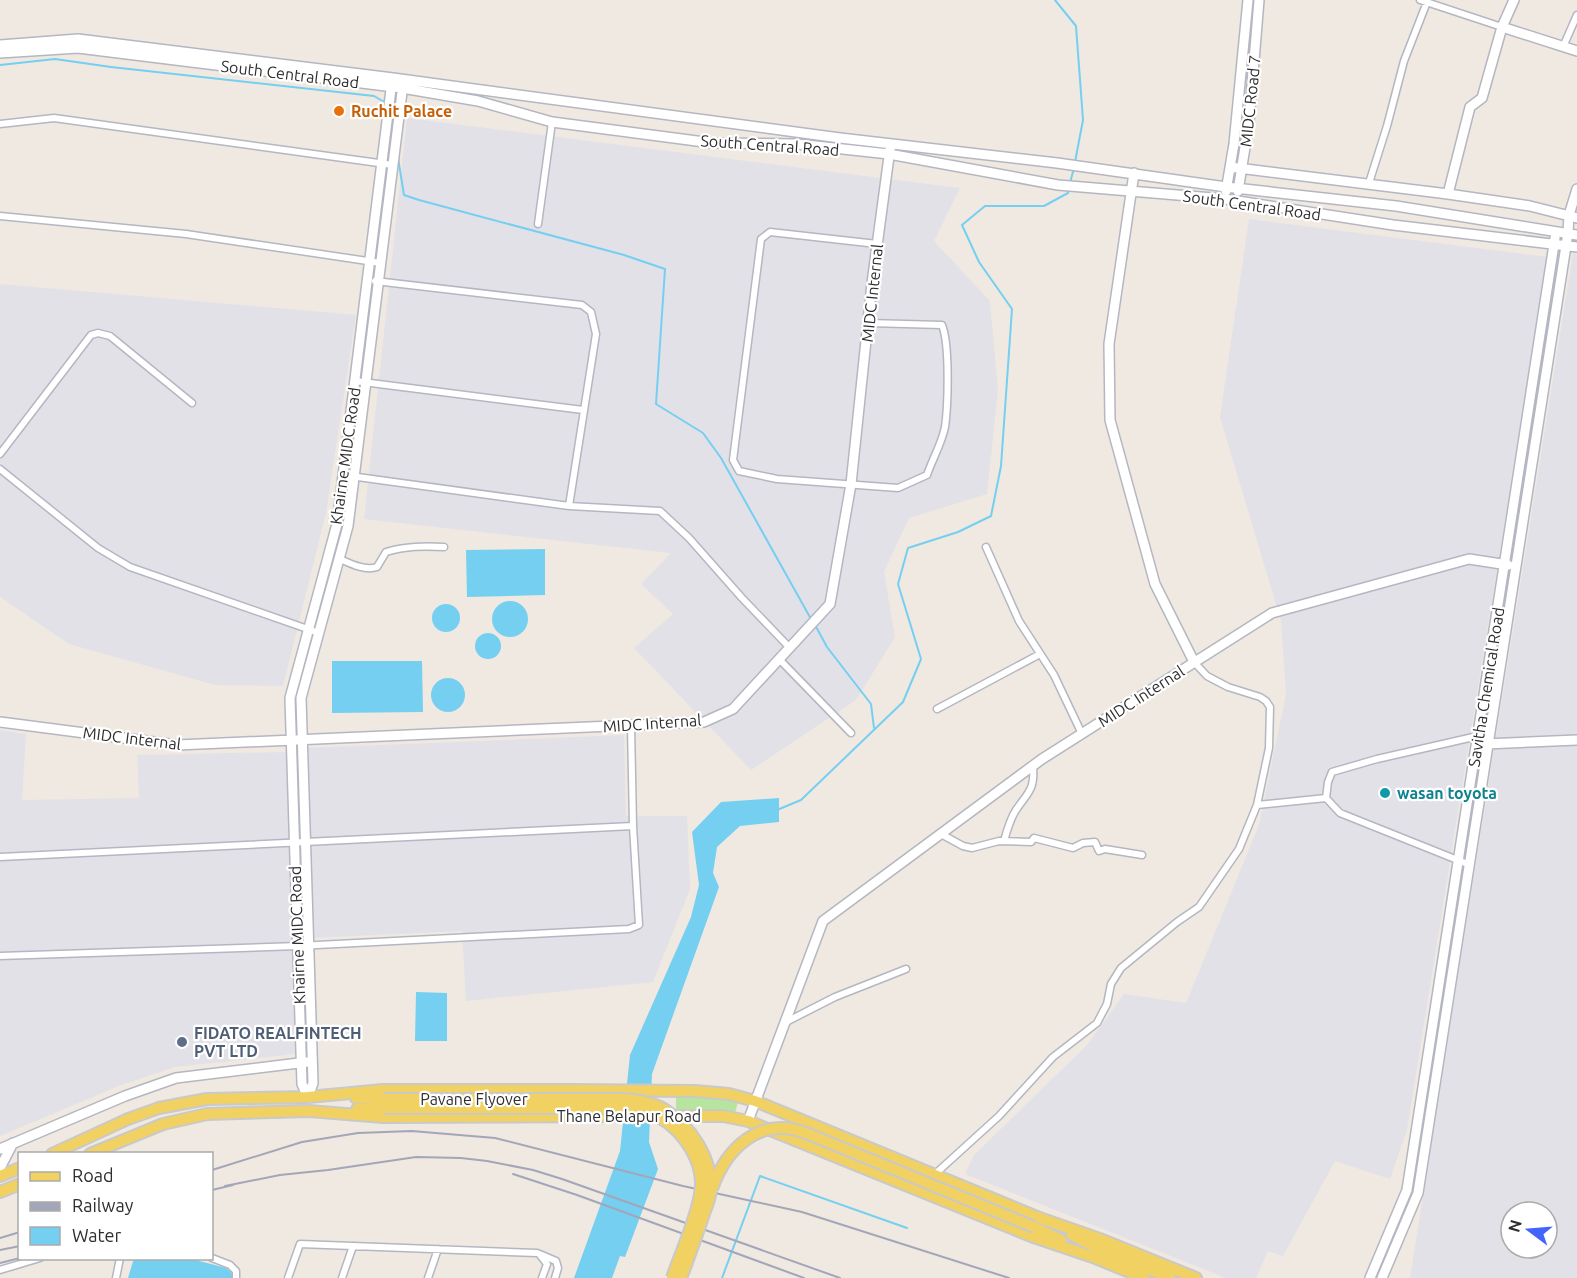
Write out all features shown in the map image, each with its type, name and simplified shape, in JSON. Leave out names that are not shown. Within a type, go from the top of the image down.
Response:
[{"type":"main road","name":"MIDC Road 7","points":[[1224,199],[1230,167],[1248,0]]},
{"type":"main road","name":"MIDC Road 7","points":[[1236,201],[1250,122],[1259,0]]},
{"type":"main road","points":[[1448,194],[1470,107],[1482,98],[1502,27],[1514,0]]},
{"type":"main road","points":[[1502,27],[1577,51]]},
{"type":"main road","name":"South Central Road","points":[[0,46],[78,48],[392,82],[478,101],[552,122],[712,143],[797,144],[889,154],[1069,186],[1224,199],[1394,225],[1577,247]]},
{"type":"main road","name":"Khairne MIDC Road","points":[[308,1097],[313,1083],[301,698],[348,526],[381,263],[392,82]]},
{"type":"main road","name":"South Central Road","points":[[403,84],[1396,206],[1573,234]]},
{"type":"main road","name":"Khairne MIDC Road","points":[[308,1097],[302,1084],[301,1063],[291,698],[337,524],[370,261],[403,84]]},
{"type":"main road","name":"MIDC Internal","points":[[0,722],[177,745],[704,722],[733,709],[830,604],[851,484],[877,244],[891,144]]},
{"type":"main road","points":[[1230,167],[1448,194],[1530,206],[1573,217]]},
{"type":"main road","name":"MIDC Internal","points":[[1134,173],[1109,344],[1110,420],[1155,584],[1194,662]]},
{"type":"main road","name":"Savitha Chemical Road","points":[[1382,1278],[1418,1193],[1566,245],[1573,234],[1577,189]]},
{"type":"main road","name":"Savitha Chemical Road","points":[[1370,1278],[1407,1190],[1556,231]]},
{"type":"main road","name":"MIDC Internal","points":[[748,1121],[823,921],[1033,766],[1272,613],[1469,559],[1517,566]]},
{"type":"main road","points":[[1478,741],[1490,738],[1577,740]]},
{"type":"main road","points":[[0,1149],[125,1096],[177,1078],[312,1062]]},
{"type":"main road","name":"Thane Belapur Road","points":[[56,1152],[128,1119],[159,1108],[207,1099],[308,1097],[383,1090],[654,1090],[729,1094],[755,1101],[933,1175],[1036,1222]]},
{"type":"main road","name":"Pavane Flyover","points":[[308,1097],[383,1103],[623,1108],[658,1116],[689,1145],[700,1175],[701,1192],[672,1278]]},
{"type":"main road","name":"Pavane Flyover","points":[[309,1111],[383,1103],[624,1098],[651,1103],[675,1117],[696,1140],[704,1154],[709,1173],[710,1194],[681,1278]]},
{"type":"main road","name":"Thane Belapur Road","points":[[94,1152],[134,1134],[185,1118],[207,1114],[309,1111],[383,1117],[723,1116],[748,1121],[1031,1236],[1095,1252],[1144,1278]]},
{"type":"main road","points":[[710,1194],[722,1165],[740,1143],[765,1130],[785,1127],[806,1133],[1036,1222],[1095,1252],[1170,1278]]},
{"type":"main road","points":[[0,1168],[14,1143]]},
{"type":"main road","points":[[0,1176],[18,1169]]},
{"type":"main road","points":[[0,1192],[18,1185]]},
{"type":"main road","points":[[1036,1222],[1100,1239],[1196,1278]]},
{"type":"street","points":[[1369,183],[1388,126],[1404,61],[1423,1],[1502,27]]},
{"type":"street","points":[[1563,47],[1577,15]]},
{"type":"street","points":[[0,124],[54,118],[388,164]]},
{"type":"street","points":[[538,224],[552,122]]},
{"type":"street","points":[[0,216],[186,234],[381,263]]},
{"type":"street","points":[[868,323],[942,326],[946,335],[945,429],[927,476],[898,488],[767,477],[739,471],[733,460],[761,239],[770,232],[877,244]]},
{"type":"street","points":[[368,280],[582,305],[591,312],[596,334],[569,506]]},
{"type":"street","points":[[0,454],[91,335],[98,333],[110,336],[192,403]]},
{"type":"street","points":[[355,381],[583,410]]},
{"type":"street","points":[[0,469],[98,548],[122,563],[319,633]]},
{"type":"street","points":[[343,475],[569,506],[660,511],[680,529],[789,647]]},
{"type":"street","points":[[339,559],[372,569],[377,567],[386,552],[418,546],[444,547]]},
{"type":"street","points":[[987,547],[1019,621],[1054,675],[1082,734]]},
{"type":"street","points":[[937,709],[1040,654]]},
{"type":"street","points":[[779,659],[851,732]]},
{"type":"street","points":[[933,1175],[999,1116],[1053,1057],[1097,1023],[1107,1004],[1111,984],[1121,968],[1199,908],[1239,849],[1257,805],[1269,748],[1270,707],[1266,700],[1260,697],[1228,687],[1207,676],[1194,662]]},
{"type":"street","points":[[0,956],[298,946],[629,929],[639,925],[633,826],[632,725]]},
{"type":"street","points":[[1326,798],[1332,772],[1377,759],[1478,741]]},
{"type":"street","points":[[1004,841],[1017,809],[1032,787],[1033,766]]},
{"type":"street","points":[[1257,805],[1326,798]]},
{"type":"street","points":[[1326,798],[1340,813],[1470,865]]},
{"type":"street","points":[[0,857],[633,826]]},
{"type":"street","points":[[941,834],[963,846],[972,848],[1004,841],[1031,842],[1036,838],[1073,848],[1083,843],[1095,842],[1099,851],[1105,849],[1142,855]]},
{"type":"street","points":[[784,1023],[835,997],[906,969]]},
{"type":"street","points":[[288,1278],[300,1244],[537,1253],[556,1261],[558,1268],[555,1278]]},
{"type":"street","points":[[342,1278],[353,1246]]},
{"type":"street","points":[[428,1278],[438,1249]]},
{"type":"street","points":[[537,1253],[546,1262],[542,1278]]},
{"type":"street","points":[[213,1258],[230,1265],[236,1271],[236,1278]]},
{"type":"street","points":[[0,1270],[33,1260]]},
{"type":"street","points":[[116,1278],[120,1260]]},
{"type":"shaded area","points":[[407,118],[960,188],[934,241],[990,301],[998,390],[987,494],[909,518],[884,572],[895,637],[856,700],[751,770],[634,648],[673,614],[641,584],[671,553],[364,519]]},
{"type":"shaded area","points":[[1249,219],[1547,257],[1407,1130],[1390,1179],[1335,1161],[1283,1256],[1268,1251],[1256,1278],[1226,1278],[965,1174],[974,1155],[1087,1045],[1124,994],[1186,1003],[1259,825],[1286,694],[1281,621],[1220,417]]},
{"type":"shaded area","points":[[1573,253],[1577,255],[1577,1278],[1410,1278]]},
{"type":"shaded area","points":[[0,284],[356,315],[326,513],[283,686],[215,685],[69,644],[0,597]]},
{"type":"shaded area","points":[[0,730],[26,734],[22,800],[139,798],[137,755],[286,752],[295,1054],[175,1067],[119,1086],[0,1136]]},
{"type":"shaded area","points":[[624,735],[626,816],[687,816],[690,889],[653,982],[466,1001],[462,931],[311,938],[307,748]]},
{"type":"green space","points":[[676,1096],[728,1099],[738,1102],[735,1113],[676,1110]]},
{"type":"water","points":[[545,549],[545,595],[467,597],[466,550]]},
{"type":"water","points":[[510,601],[523,606],[528,619],[523,632],[510,637],[497,632],[492,619],[497,606]]},
{"type":"water","points":[[446,604],[456,608],[460,618],[456,628],[446,632],[436,628],[432,618],[436,608]]},
{"type":"water","points":[[488,633],[497,637],[501,646],[497,655],[488,659],[479,655],[475,646],[479,637]]},
{"type":"water","points":[[332,661],[422,661],[423,712],[332,713]]},
{"type":"water","points":[[448,678],[460,683],[465,695],[460,707],[448,712],[436,707],[431,695],[436,683]]},
{"type":"water","points":[[779,798],[779,822],[740,826],[717,847],[713,873],[719,887],[652,1074],[649,1142],[658,1169],[625,1257],[620,1256],[612,1278],[574,1278],[620,1151],[630,1055],[691,917],[699,885],[692,832],[721,802]]},
{"type":"water","points":[[416,992],[447,993],[447,1041],[415,1041]]},
{"type":"water","points":[[133,1260],[196,1260],[226,1268],[231,1272],[233,1278],[128,1278]]},
{"type":"waterway","points":[[1055,0],[1076,26],[1083,120],[1075,162]]},
{"type":"waterway","points":[[0,65],[55,59],[374,96],[386,103]]},
{"type":"waterway","points":[[398,158],[404,195],[624,255],[665,269],[656,404],[703,433],[721,458],[811,619]]},
{"type":"waterway","points":[[1070,183],[1074,168]]},
{"type":"waterway","points":[[777,810],[801,800],[903,702],[921,659],[898,584],[908,548],[958,532],[991,516],[1001,466],[1012,309],[979,262],[962,225],[985,206],[1044,206],[1068,193],[1069,188]]},
{"type":"waterway","points":[[814,623],[827,647],[871,704],[874,728]]},
{"type":"waterway","points":[[722,1278],[760,1176],[907,1228]]},
{"type":"railway","points":[[213,1170],[302,1142],[358,1133],[412,1131],[495,1138],[683,1186],[802,1212],[1009,1278]]},
{"type":"railway","points":[[225,1186],[280,1175],[416,1157],[487,1161],[533,1170],[562,1179],[840,1278]]},
{"type":"railway","points":[[513,1174],[804,1278]]},
{"type":"railway","points":[[213,1190],[233,1185]]},
{"type":"railway","points":[[0,1238],[18,1233]]},
{"type":"railway","points":[[0,1250],[18,1246]]},
{"type":"railway","points":[[0,1263],[18,1258]]},
{"type":"place","name":"Ruchit Palace","points":[[339,111]]},
{"type":"place","name":"wasan toyota","points":[[1385,793]]},
{"type":"place","name":"FIDATO REALFINTECH PVT LTD","points":[[182,1042]]}]
